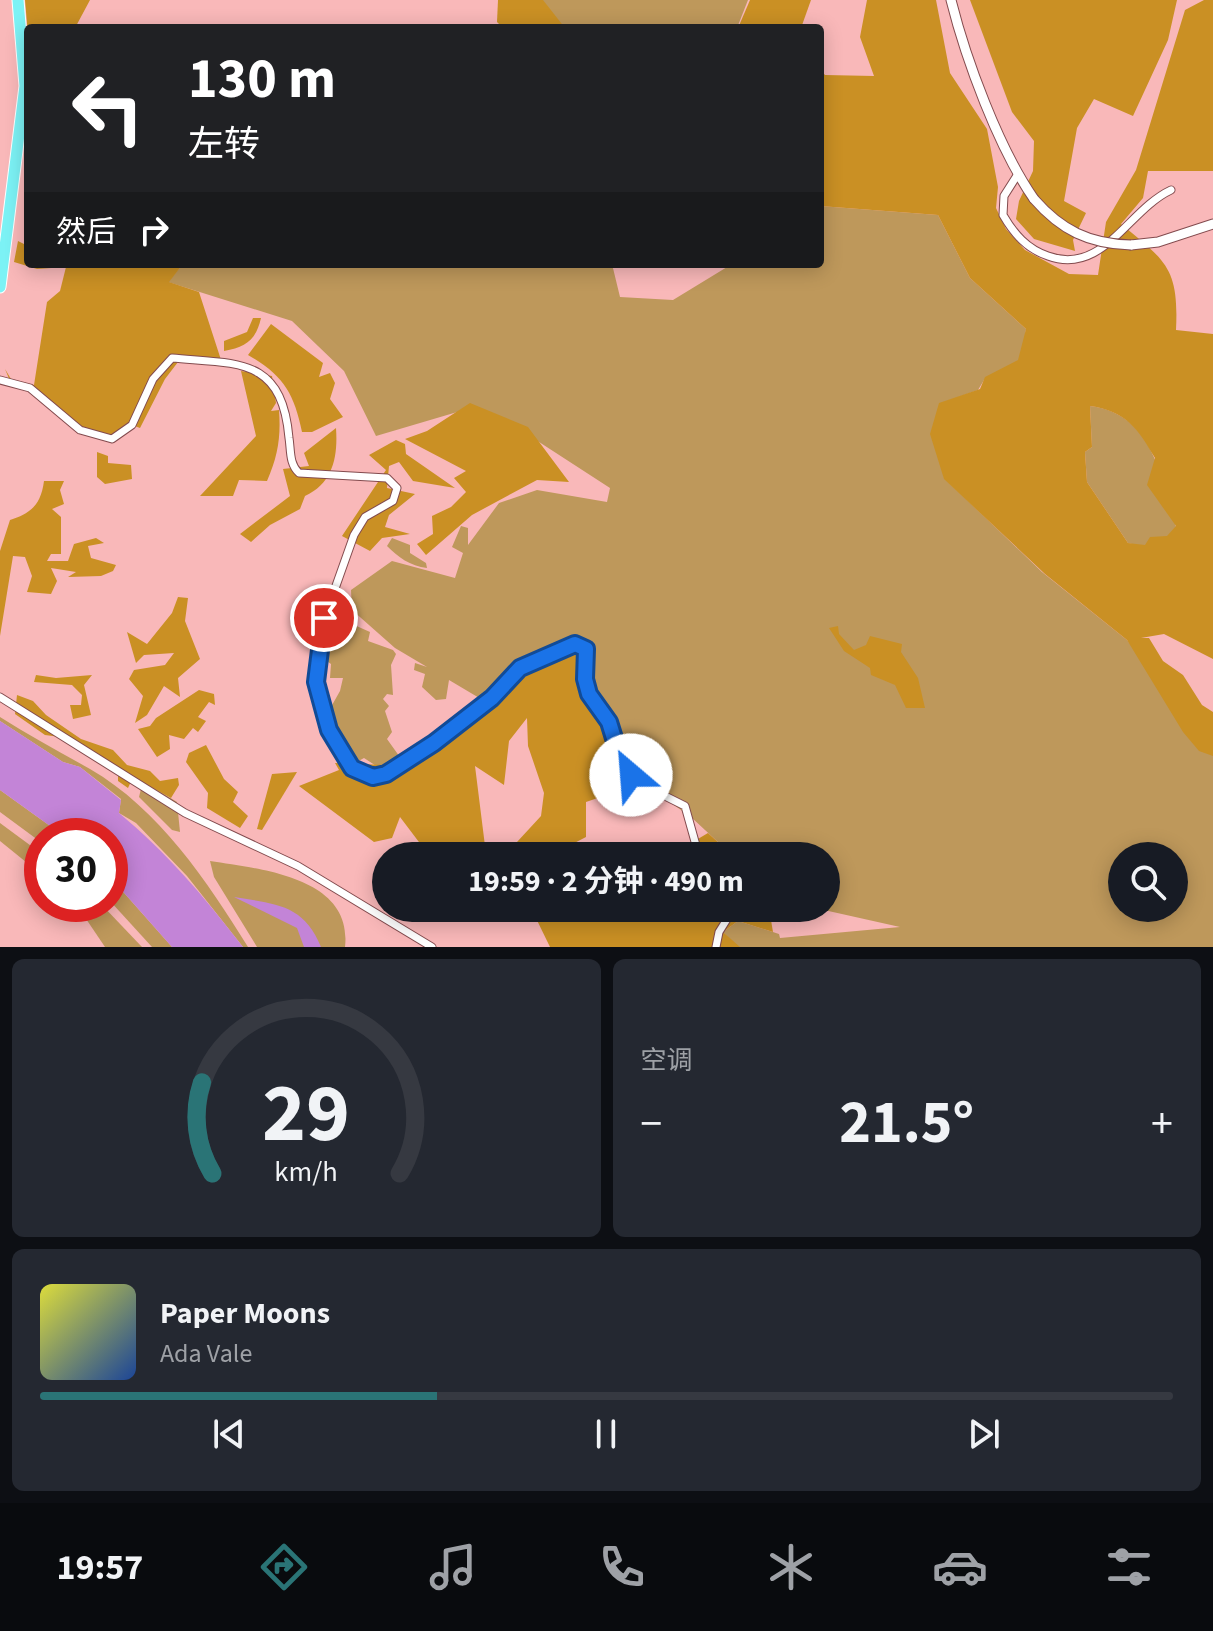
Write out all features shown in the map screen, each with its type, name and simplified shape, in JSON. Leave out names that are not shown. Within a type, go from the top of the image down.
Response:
[{"type":"main road","points":[[18,0],[24,74]]},
{"type":"main road","points":[[0,287],[24,94]]},
{"type":"street","points":[[951,0],[971,65],[1018,174],[1034,199],[1073,233],[1098,243],[1131,245],[1158,242],[1213,224]]},
{"type":"street","points":[[1018,174],[1004,196],[1003,215],[1030,247],[1061,261],[1095,255],[1140,210],[1171,190]]},
{"type":"street","points":[[0,380],[30,388],[80,430],[112,439],[132,425],[153,379],[172,358],[237,364],[263,374],[277,387],[283,402],[291,461],[299,473],[387,478],[397,488],[393,501],[365,517],[354,535],[321,628],[316,682],[319,698],[329,730],[352,768],[373,777],[386,774],[434,743],[492,698],[520,668],[575,644],[586,649],[585,679],[589,694],[609,722],[621,761],[639,783],[685,806],[695,842]]},
{"type":"street","points":[[0,697],[185,813],[298,866],[432,947]]},
{"type":"street","points":[[716,947],[725,922]]},
{"type":"shaded area","points":[[25,0],[90,0],[77,24],[27,24]]},
{"type":"shaded area","points":[[498,0],[543,0],[562,24],[499,24]]},
{"type":"shaded area","points":[[538,0],[748,0],[739,24],[559,24]]},
{"type":"shaded area","points":[[750,0],[811,0],[802,24],[740,24]]},
{"type":"shaded area","points":[[867,0],[936,0],[950,73],[987,129],[998,187],[996,208],[1006,229],[1025,250],[1069,274],[1098,275],[1106,222],[1136,170],[1185,10],[1204,0],[1213,0],[1213,171],[1148,171],[1143,198],[1121,224],[1159,257],[1172,279],[1176,330],[1213,334],[1213,659],[1164,634],[1141,638],[1149,638],[1163,661],[1183,675],[1202,705],[1213,712],[1213,756],[1199,751],[1183,732],[1127,640],[1045,574],[944,479],[930,434],[939,403],[980,389],[985,377],[1018,360],[1026,329],[970,278],[938,215],[824,206],[824,74],[874,76],[860,37]],"holes":[[[1090,406],[1113,412],[1130,423],[1155,458],[1147,485],[1176,526],[1167,536],[1150,537],[1145,545],[1128,543],[1087,482],[1085,452],[1092,447]]]},
{"type":"shaded area","points":[[970,0],[1177,0],[1168,40],[1133,116],[1094,99],[1077,128],[1064,201],[1086,213],[1073,240],[1075,251],[1034,239],[1016,219],[1019,201],[1033,171],[1034,141],[1012,112]]},
{"type":"shaded area","points":[[824,206],[938,215],[970,278],[1026,329],[1022,359],[984,380],[978,390],[939,404],[944,478],[1042,572],[1127,640],[1213,749],[1213,947],[738,947],[723,932],[737,922],[779,934],[780,938],[900,927],[840,914],[840,842],[718,842],[691,817],[631,775],[586,685],[588,655],[582,646],[532,662],[486,702],[449,680],[446,699],[436,700],[422,687],[425,674],[414,670],[415,663],[427,667],[395,648],[352,610],[351,590],[392,561],[455,578],[463,553],[452,547],[461,526],[468,528],[468,545],[499,503],[537,490],[607,502],[610,488],[536,440],[464,410],[376,436],[344,371],[292,321],[168,282],[180,268],[613,268],[620,297],[673,300],[725,268],[824,268]]},
{"type":"shaded area","points":[[18,241],[24,244],[24,265],[14,262]]},
{"type":"shaded area","points":[[66,268],[180,268],[169,282],[199,292],[222,363],[178,362],[165,379],[140,428],[132,425],[108,438],[82,431],[30,387],[10,381],[5,369],[11,379],[34,385],[47,302],[60,291]]},
{"type":"shaded area","points":[[253,318],[261,318],[253,337],[244,345],[224,351],[224,341],[247,332]]},
{"type":"shaded area","points":[[271,324],[323,363],[319,377],[330,373],[335,383],[330,399],[343,417],[312,432],[302,432],[295,406],[285,386],[270,370],[248,355]]},
{"type":"shaded area","points":[[241,371],[272,376],[276,403],[271,411],[279,410],[280,420],[274,463],[267,481],[239,480],[233,496],[200,496],[256,436]]},
{"type":"shaded area","points":[[470,403],[528,427],[569,482],[537,480],[472,515],[426,555],[417,544],[433,534],[432,516],[451,507],[466,492],[454,478],[466,471],[405,439],[427,431]]},
{"type":"shaded area","points":[[1090,406],[1111,411],[1128,421],[1151,450],[1176,527],[1168,537],[1148,548],[1128,543],[1087,482],[1085,452],[1092,447]]},
{"type":"shaded area","points":[[336,428],[332,468],[322,484],[305,496],[300,509],[270,525],[251,542],[240,534],[290,496],[283,469],[309,466],[304,453]]},
{"type":"shaded area","points":[[396,440],[405,444],[406,454],[455,488],[413,481],[399,462],[389,466],[387,488],[415,494],[389,515],[385,527],[410,534],[382,538],[370,551],[342,536],[386,470],[369,455]]},
{"type":"shaded area","points":[[97,452],[108,456],[108,463],[131,465],[132,479],[105,484],[97,477]]},
{"type":"shaded area","points":[[44,481],[64,481],[60,490],[64,504],[52,509],[61,517],[61,554],[51,554],[47,561],[68,561],[74,544],[96,538],[104,543],[88,546],[91,558],[116,565],[113,571],[101,576],[68,577],[76,572],[51,568],[57,581],[51,594],[27,592],[32,576],[25,557],[13,556],[0,636],[0,551],[10,520],[34,506],[41,496]]},
{"type":"shaded area","points":[[392,538],[410,545],[410,553],[426,563],[427,568],[410,563],[396,554],[387,546]]},
{"type":"shaded area","points":[[178,597],[188,598],[185,621],[200,659],[178,678],[180,697],[164,686],[147,715],[135,723],[143,696],[129,679],[134,670],[165,665],[174,653],[144,655],[136,663],[127,632],[147,644],[172,613]]},
{"type":"shaded area","points":[[334,616],[370,632],[368,641],[396,654],[391,665],[393,695],[387,694],[383,699],[389,706],[385,711],[392,732],[387,739],[402,760],[384,771],[364,758],[353,764],[327,714],[340,691],[343,678],[330,678],[331,664],[321,657]]},
{"type":"shaded area","points":[[838,626],[839,634],[854,650],[866,645],[870,636],[902,644],[901,652],[918,678],[925,708],[906,708],[895,685],[871,675],[870,668],[844,651],[829,628]]},
{"type":"shaded area","points":[[582,645],[586,668],[633,786],[586,802],[586,837],[576,842],[517,842],[541,816],[544,793],[528,746],[527,718],[509,741],[504,785],[475,766],[484,842],[419,842],[400,817],[392,838],[374,842],[299,786],[339,770],[335,763],[411,766],[431,752],[457,721],[514,672]]},
{"type":"shaded area","points":[[36,675],[56,678],[92,675],[84,685],[91,715],[73,719],[70,705],[81,705],[82,695],[72,685],[34,682]]},
{"type":"shaded area","points":[[199,690],[214,694],[215,705],[209,702],[198,717],[206,721],[198,732],[193,728],[184,739],[169,735],[170,749],[157,757],[138,729],[150,726],[156,718]]},
{"type":"shaded area","points":[[17,695],[33,701],[46,715],[81,739],[113,750],[127,765],[150,771],[160,781],[178,778],[179,785],[171,798],[133,777],[128,788],[118,781],[118,774],[60,737],[45,735],[15,714]]},
{"type":"shaded area","points":[[0,717],[90,769],[138,804],[180,848],[248,947],[243,947],[187,876],[136,823],[119,813],[121,799],[80,767],[63,762],[0,721]]},
{"type":"shaded area","points":[[0,721],[63,762],[80,767],[121,800],[119,813],[124,818],[39,818],[0,790]]},
{"type":"shaded area","points":[[206,745],[224,779],[238,792],[233,802],[248,816],[240,828],[207,808],[208,793],[186,762],[189,753]]},
{"type":"shaded area","points":[[297,772],[262,830],[257,829],[272,774]]},
{"type":"shaded area","points":[[143,781],[177,802],[180,832],[172,830],[139,797]]},
{"type":"shaded area","points":[[0,790],[39,818],[24,818],[24,830],[0,812]]},
{"type":"shaded area","points":[[128,821],[184,876],[243,947],[172,947],[128,897]]},
{"type":"shaded area","points":[[0,823],[24,841],[24,860],[0,841]]},
{"type":"shaded area","points":[[708,833],[718,842],[693,842]]},
{"type":"shaded area","points":[[210,861],[277,873],[319,891],[334,905],[344,924],[345,947],[257,947],[214,877]]},
{"type":"shaded area","points":[[128,897],[172,947],[152,947],[128,921]]},
{"type":"shaded area","points":[[234,897],[275,905],[297,914],[314,933],[321,947],[304,947],[297,928]]},
{"type":"shaded area","points":[[88,922],[118,922],[142,947],[105,947]]},
{"type":"shaded area","points":[[538,922],[737,922],[723,932],[740,947],[550,947]]},
{"type":"shaded area","points":[[741,922],[771,922],[773,932]]},
{"type":"route","points":[[324,618],[316,682],[319,698],[329,730],[342,754],[361,775],[373,777],[386,774],[434,743],[457,721],[492,698],[514,672],[575,644],[586,649],[585,679],[589,694],[609,722],[621,761],[631,775]]}]
